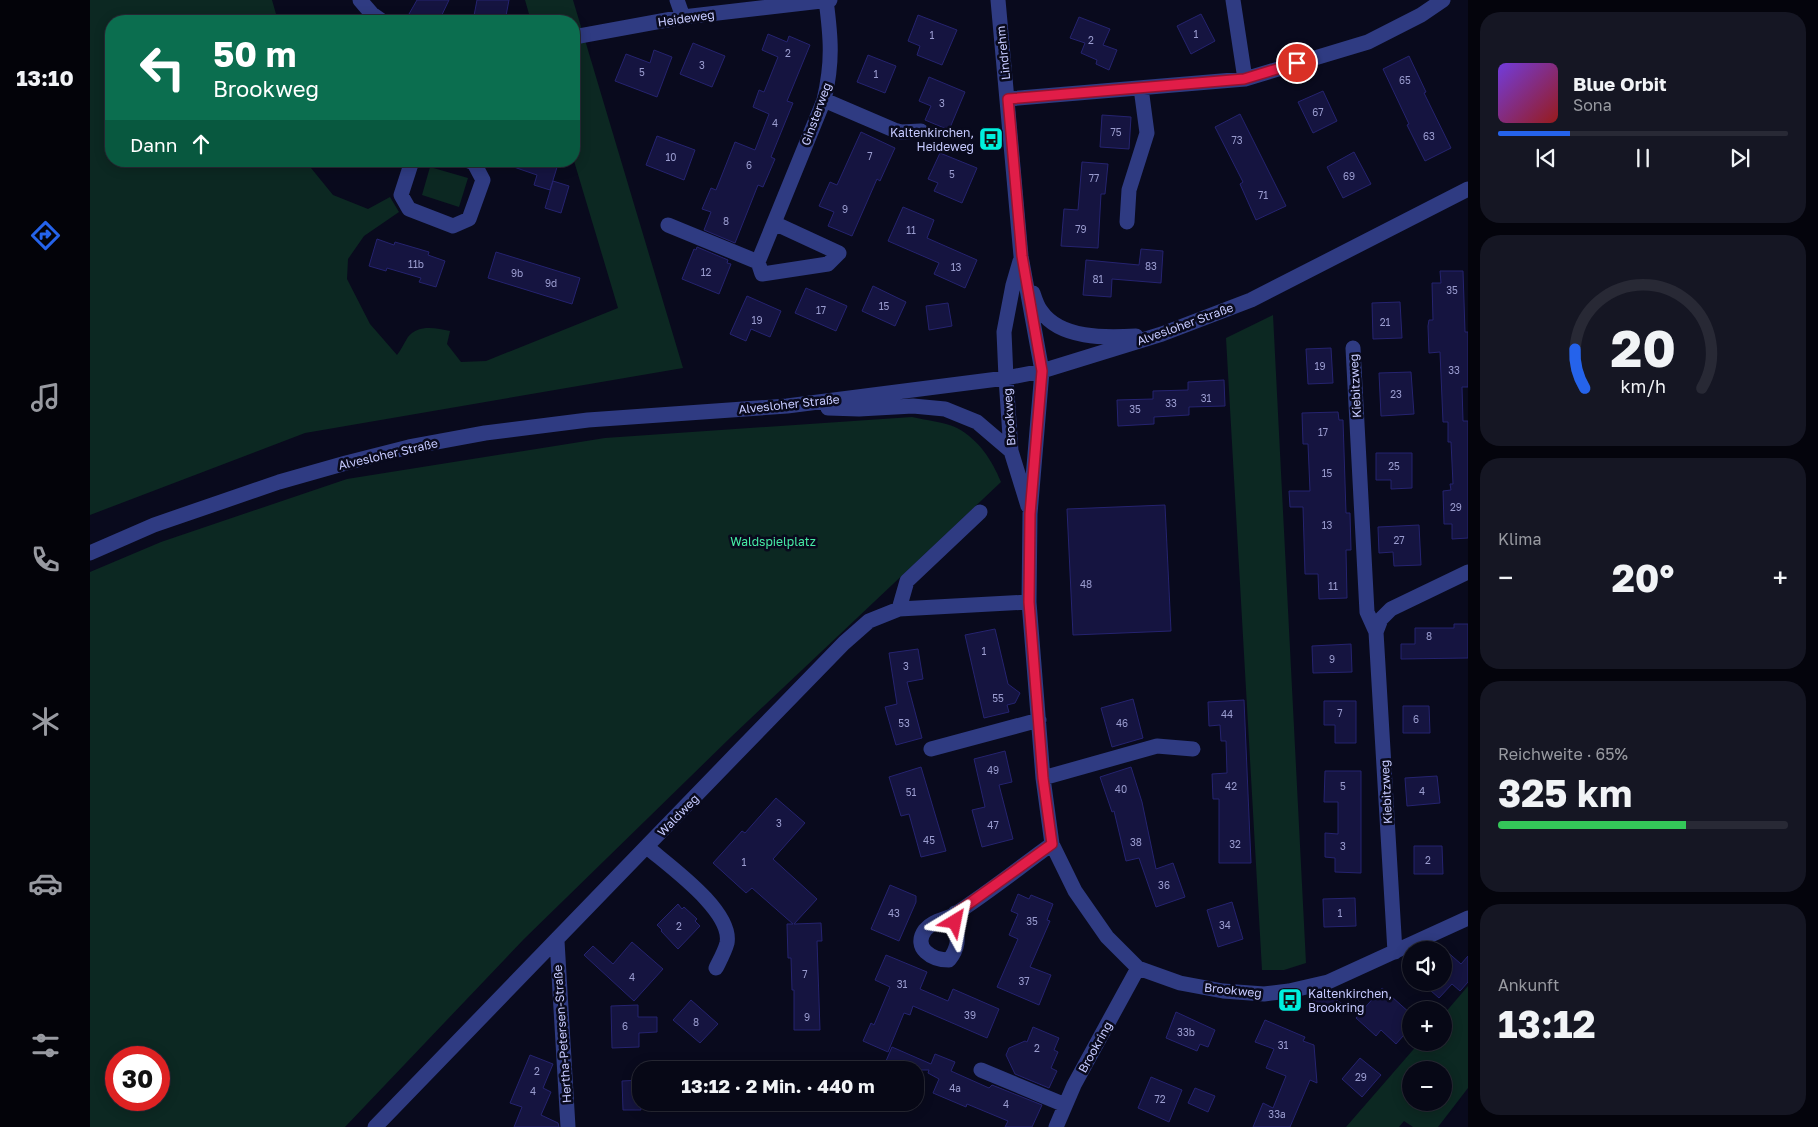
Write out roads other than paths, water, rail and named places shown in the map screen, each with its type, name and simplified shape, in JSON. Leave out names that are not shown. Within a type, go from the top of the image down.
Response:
[{"type":"street","points":[[360,0],[373,15]]},
{"type":"street","points":[[677,0],[683,17]]},
{"type":"street","name":"Heideweg","points":[[580,36],[683,17],[828,0]]},
{"type":"street","name":"Ginsterweg","points":[[758,262],[824,100],[830,75],[831,45],[828,0]]},
{"type":"street","name":"Lindrehm","points":[[998,0],[1022,256],[1042,371]]},
{"type":"street","points":[[1232,0],[1244,79]]},
{"type":"street","points":[[1008,99],[1244,79],[1368,42],[1421,15],[1443,0]]},
{"type":"street","points":[[1127,222],[1129,190],[1147,133],[1141,88]]},
{"type":"street","points":[[824,100],[894,130],[901,132],[921,131]]},
{"type":"street","points":[[410,167],[401,195],[409,209],[453,226],[469,219],[483,180],[476,167]]},
{"type":"street","name":"Alvesloher Straße","points":[[90,552],[154,525],[279,482],[346,463],[484,433],[588,420],[787,406],[1006,378],[1042,371],[1162,334],[1251,300],[1468,189]]},
{"type":"street","points":[[668,225],[758,262],[762,274],[828,264],[839,253],[774,223]]},
{"type":"street","name":"Lindrehm","points":[[1006,378],[1004,332],[1012,285],[1022,256]]},
{"type":"street","points":[[1024,272],[1042,312],[1064,329],[1085,335],[1121,337],[1162,334]]},
{"type":"street","name":"Kiebitzweg","points":[[1353,348],[1367,612],[1376,632],[1395,952]]},
{"type":"street","name":"Brookweg","points":[[1042,371],[1030,514],[1029,602],[1043,778],[1052,844],[1075,891],[1107,937],[1138,968],[1180,983],[1223,991],[1264,994],[1328,982],[1468,918]]},
{"type":"street","name":"Brookweg","points":[[1006,378],[1011,451],[1030,514]]},
{"type":"street","points":[[787,406],[859,409],[913,406],[945,409],[977,422],[1011,451]]},
{"type":"street","points":[[899,608],[907,581],[980,512]]},
{"type":"street","points":[[1376,632],[1382,619],[1391,609],[1468,572]]},
{"type":"street","name":"Waldweg","points":[[375,1127],[844,643],[869,620],[899,608],[1029,602]]},
{"type":"street","points":[[931,749],[1039,720]]},
{"type":"street","points":[[1043,778],[1157,746],[1193,749]]},
{"type":"street","points":[[956,913],[1052,844]]},
{"type":"street","points":[[647,847],[709,901],[725,924],[727,942],[716,968]]},
{"type":"street","name":"Hertha-Petersen-Straße","points":[[556,941],[568,1127]]},
{"type":"street","name":"Brookring","points":[[1056,1127],[1074,1085],[1138,968]]},
{"type":"street","points":[[980,1070],[1066,1105]]},
{"type":"place","name":"Kaltenkirchen, Heideweg","points":[[991,139]]},
{"type":"place","name":"Kaltenkirchen, Brookring","points":[[1290,1000]]},
{"type":"park label","name":"Waldspielplatz","points":[[773,541]]}]
